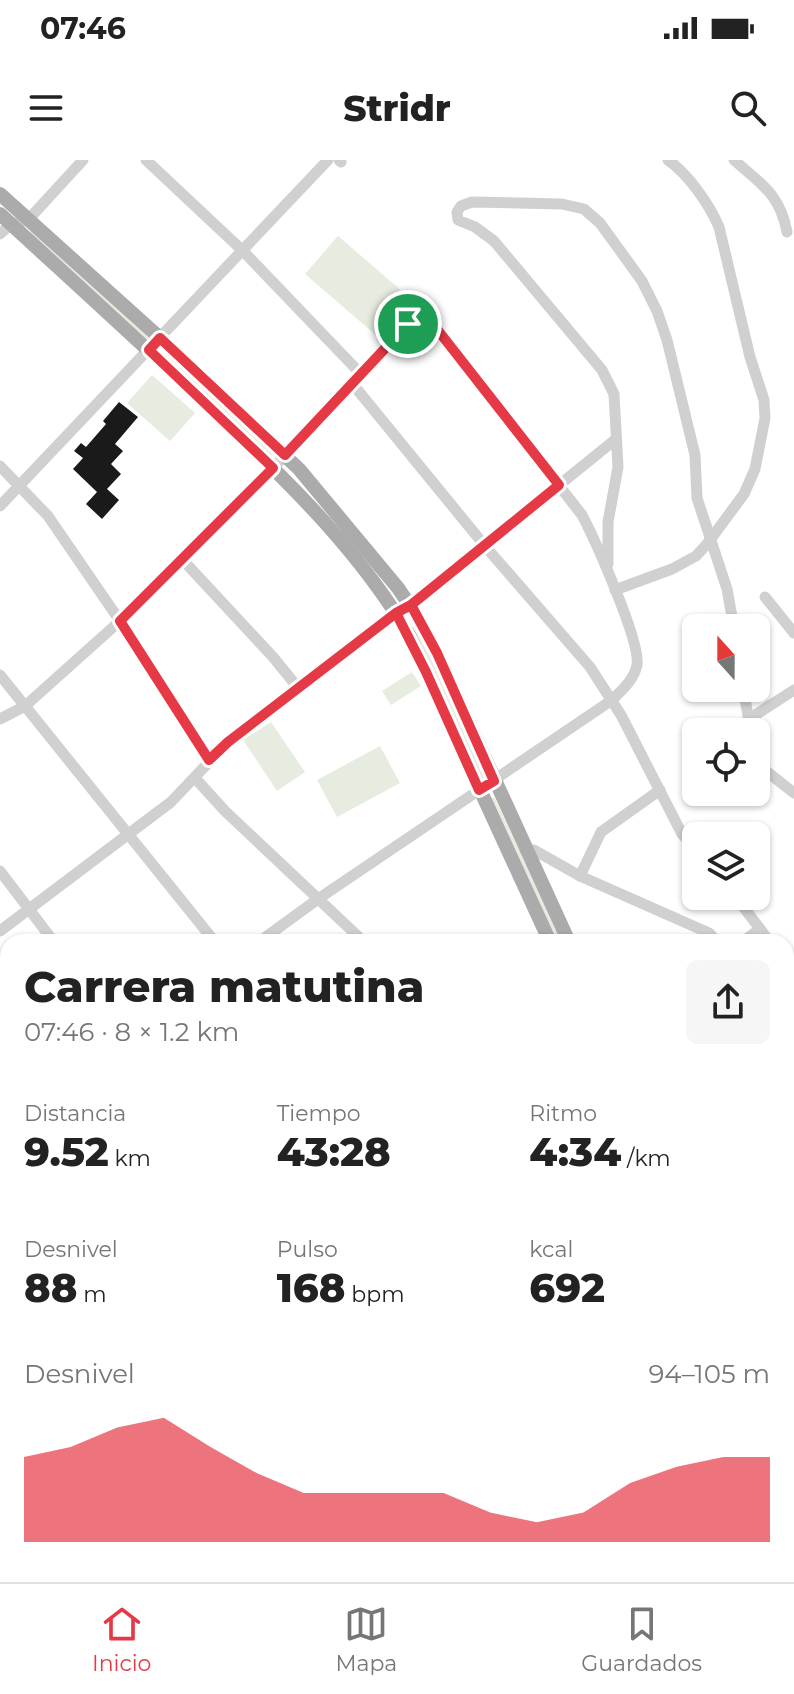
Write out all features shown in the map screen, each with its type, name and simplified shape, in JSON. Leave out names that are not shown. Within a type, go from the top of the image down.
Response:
[{"type":"main road","points":[[0,194],[285,455],[411,605],[437,653],[565,934]]},
{"type":"main road","points":[[4,224],[149,350],[273,468],[362,569],[396,613],[546,934]]},
{"type":"street","points":[[4,224],[28,220],[83,160]]},
{"type":"street","points":[[146,160],[243,251],[360,373]]},
{"type":"street","points":[[0,506],[328,160]]},
{"type":"street","points":[[615,590],[672,569],[696,556],[711,539],[744,494],[755,469],[765,418],[764,400],[750,357],[719,227],[714,215],[678,167],[668,160]]},
{"type":"street","points":[[734,160],[772,194],[783,211],[787,232]]},
{"type":"street","points":[[608,573],[608,522],[618,467],[614,394],[602,370],[494,241],[475,227],[458,220],[457,212],[461,206],[472,202],[562,204],[584,209],[600,223],[642,281],[657,311],[695,455],[697,498],[727,589],[731,614]]},
{"type":"street","points":[[0,719],[25,706],[120,621],[273,468],[408,324],[418,320],[433,324],[582,515],[615,590],[633,639],[637,664],[629,683],[612,700],[270,934]]},
{"type":"street","points":[[351,382],[485,546],[576,650],[612,700],[682,834]]},
{"type":"street","points":[[0,931],[171,802],[228,742],[396,613],[411,605],[616,439]]},
{"type":"street","points":[[0,466],[43,509],[120,621],[209,760]]},
{"type":"street","points":[[181,558],[299,689]]},
{"type":"street","points":[[765,597],[794,633]]},
{"type":"street","points":[[0,675],[209,934]]},
{"type":"street","points":[[751,718],[794,690]]},
{"type":"street","points":[[770,774],[794,793]]},
{"type":"street","points":[[195,778],[225,811],[355,934]]},
{"type":"street","points":[[580,876],[601,832],[660,790]]},
{"type":"street","points":[[525,850],[534,850],[580,876],[710,934]]},
{"type":"street","points":[[0,871],[48,934]]},
{"type":"street","points":[[746,910],[764,934]]},
{"type":"street","points":[[753,934],[760,929]]},
{"type":"shaded area","points":[[32,230],[154,339],[151,344],[27,235]]},
{"type":"shaded area","points":[[338,236],[410,298],[377,336],[305,274]]},
{"type":"shaded area","points":[[166,351],[275,452],[272,456],[163,355]]},
{"type":"shaded area","points":[[152,375],[195,413],[170,441],[127,403]]},
{"type":"shaded area","points":[[417,625],[486,776],[481,779],[411,628]]},
{"type":"shaded area","points":[[412,672],[421,686],[391,705],[382,691]]},
{"type":"shaded area","points":[[271,722],[305,772],[277,791],[243,740]]},
{"type":"shaded area","points":[[380,746],[400,783],[337,817],[317,780]]},
{"type":"shaded area","points":[[494,797],[559,934],[552,934],[488,799]]},
{"type":"building","points":[[119,402],[138,417],[115,444],[123,451],[111,464],[121,474],[107,489],[119,500],[102,519],[86,504],[97,492],[73,469],[83,458],[74,451],[81,443],[86,447],[106,424],[103,421]]},
{"type":"route","points":[[408,324],[285,455],[160,338],[149,350],[273,468],[120,621],[209,760],[228,742],[396,613],[411,605],[437,653],[494,781],[479,790],[409,635],[396,613],[411,605],[559,485],[433,324],[422,319],[408,324]]}]
